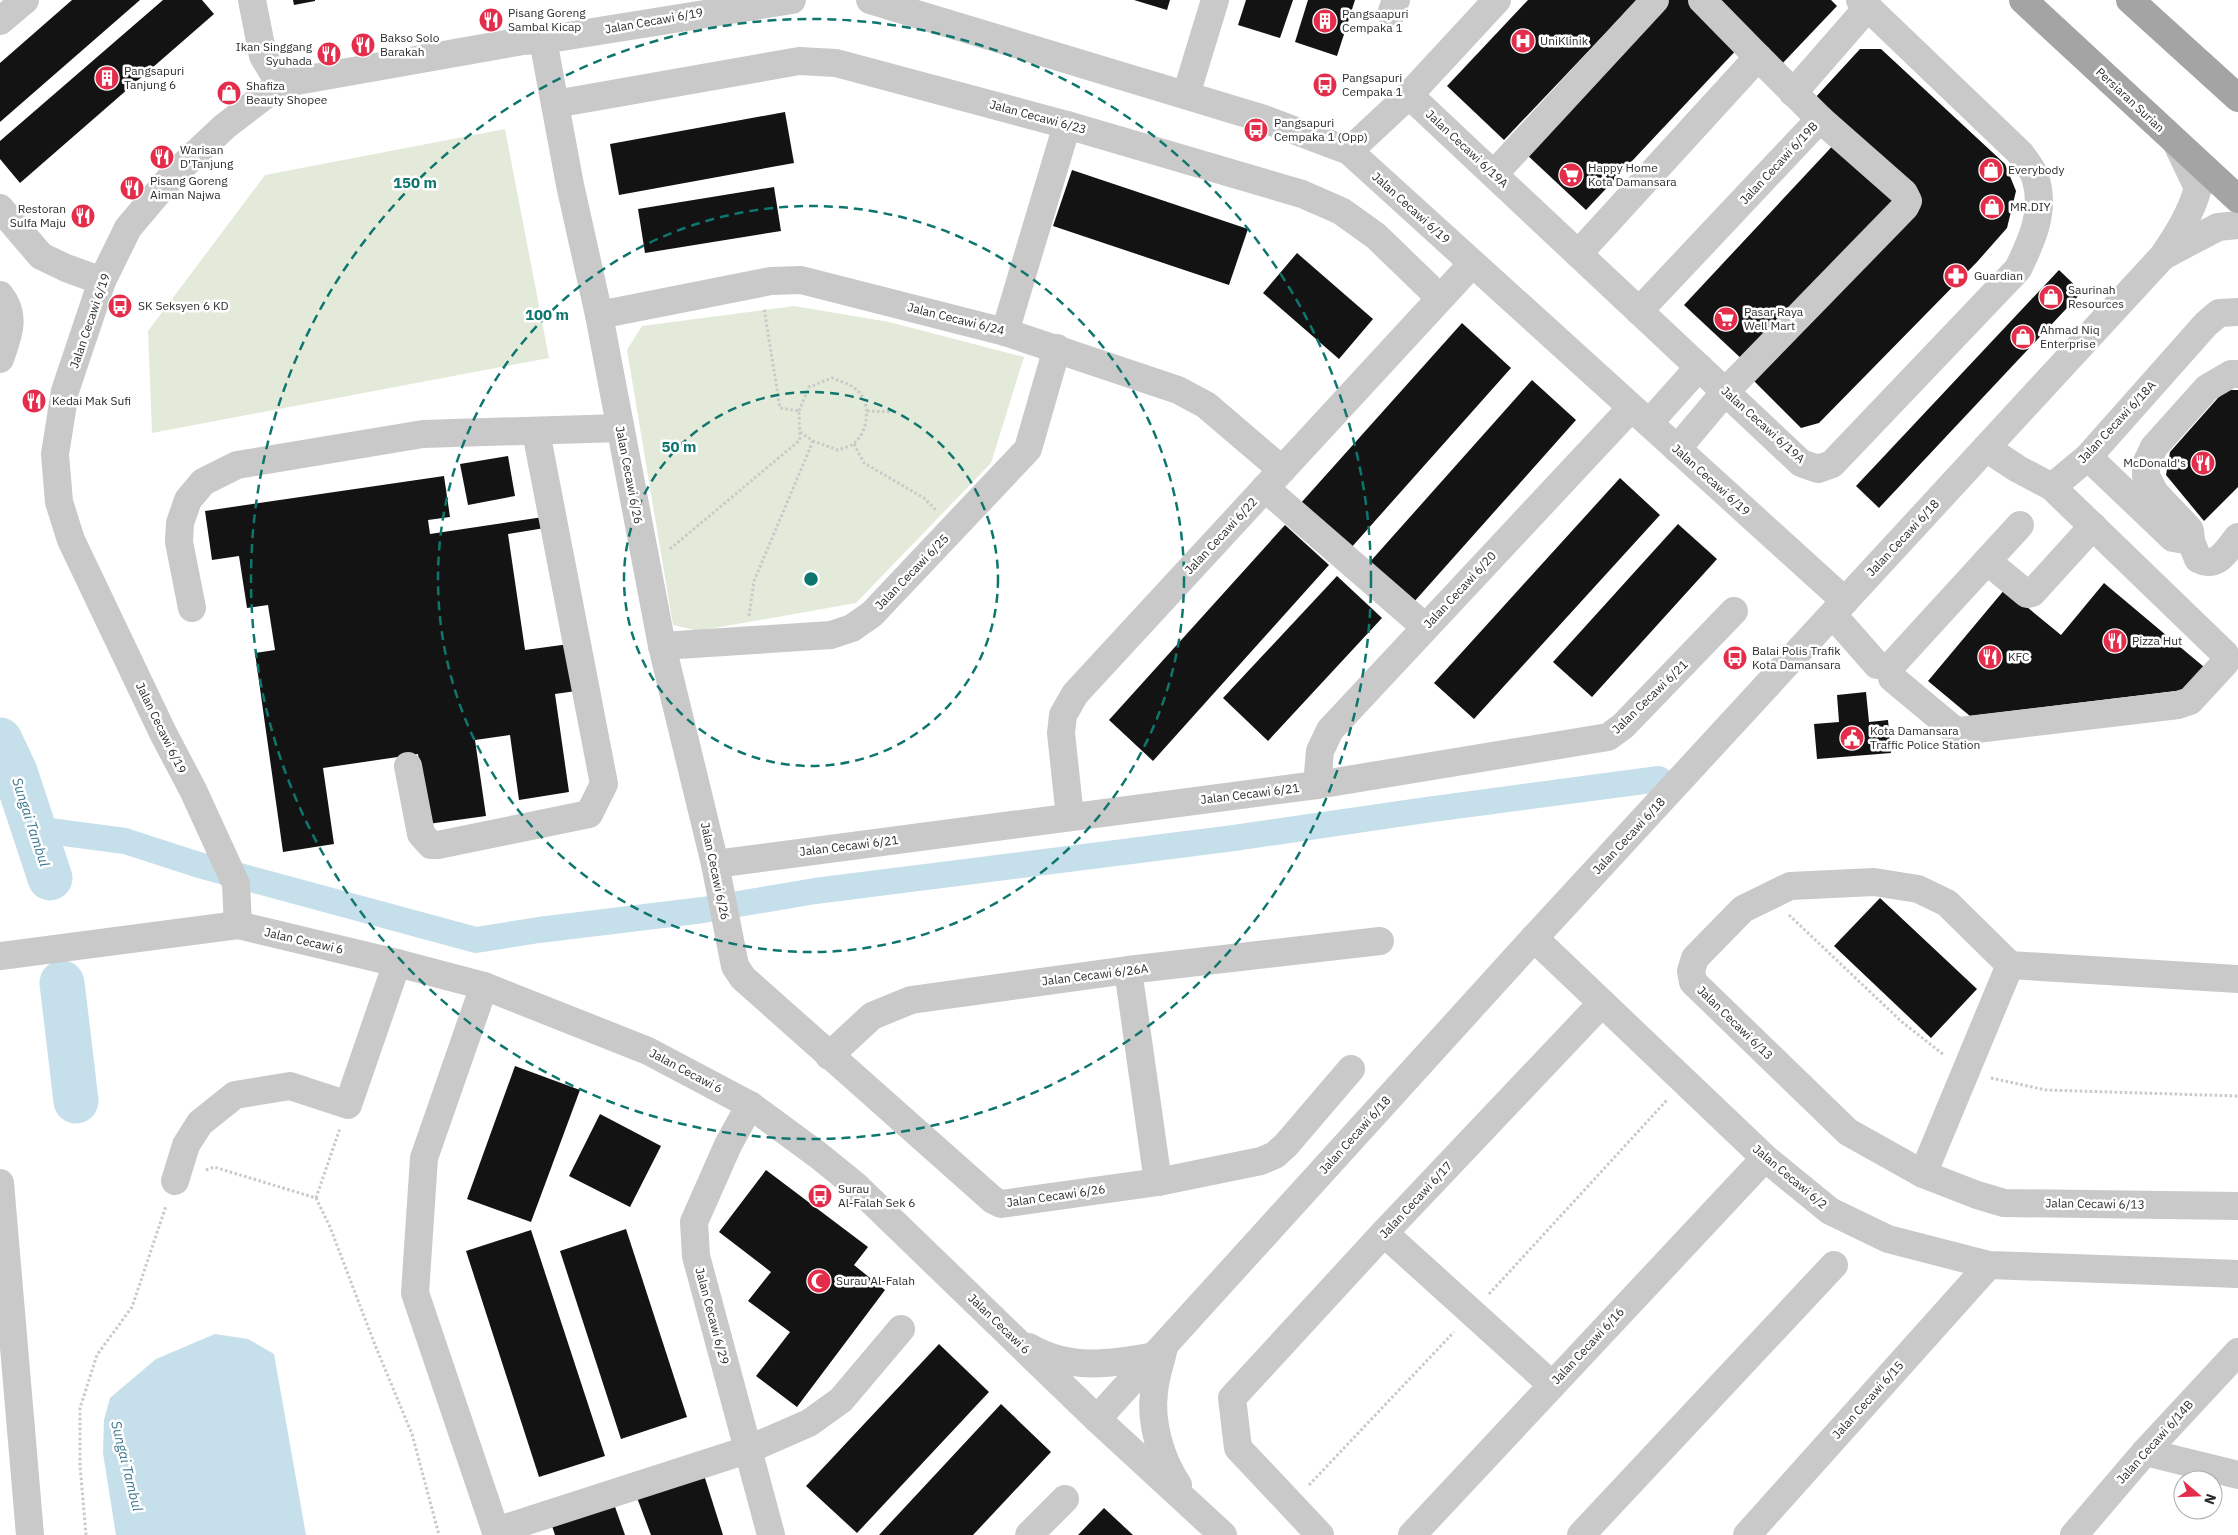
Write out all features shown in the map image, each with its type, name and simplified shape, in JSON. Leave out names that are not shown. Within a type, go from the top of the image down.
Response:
[{"type":"main road","name":"Persiaran Surian","points":[[2023,0],[2238,199]]},
{"type":"main road","points":[[2130,0],[2238,98]]},
{"type":"street","points":[[0,21],[25,0]]},
{"type":"street","points":[[252,0],[263,56],[280,84]]},
{"type":"street","name":"Jalan Cecawi 6/19","points":[[238,925],[232,875],[71,540],[59,502],[54,454],[65,391],[102,281],[128,228],[172,176],[224,127],[280,84],[523,41],[543,40],[685,8],[792,0]]},
{"type":"street","name":"Jalan Cecawi 6/19","points":[[870,0],[1264,119],[1349,152],[1677,449],[1839,608],[1877,665],[1890,667]]},
{"type":"street","points":[[1186,95],[1215,0]]},
{"type":"street","points":[[1349,152],[1409,95],[1496,0]]},
{"type":"street","points":[[1494,174],[1655,0]]},
{"type":"street","name":"Jalan Cecawi 6/19B","points":[[1639,311],[1820,119],[1702,0]]},
{"type":"street","points":[[1793,93],[1864,4]]},
{"type":"street","name":"Jalan Cecawi 6/19A","points":[[1409,95],[1801,463],[1818,469],[1832,464],[2018,269],[2032,241],[2040,208],[2036,178],[2020,153],[1864,4]]},
{"type":"street","name":"Jalan Cecawi 6/26","points":[[543,40],[570,185],[599,315],[662,646],[715,864],[735,966],[742,978],[997,1203],[1005,1204],[1158,1182],[1254,1163],[1275,1155],[1286,1145],[1351,1069]]},
{"type":"street","points":[[1578,254],[1758,57]]},
{"type":"street","name":"Jalan Cecawi 6/23","points":[[556,104],[799,61],[836,63],[1067,124],[1302,194],[1341,210],[1446,292]]},
{"type":"street","points":[[1677,449],[1725,392],[1905,207],[1908,201],[1904,193],[1820,119]]},
{"type":"street","points":[[1005,332],[1067,124]]},
{"type":"street","name":"Jalan Cecawi 6/18","points":[[1098,1419],[1534,938],[2164,256],[2180,230],[2198,188],[2176,142]]},
{"type":"street","points":[[0,208],[41,256],[66,268],[102,281]]},
{"type":"street","name":"Jalan Cecawi 6/18","points":[[2164,256],[2218,227],[2238,226]]},
{"type":"street","points":[[1446,292],[1472,264]]},
{"type":"street","name":"Jalan Cecawi 6/24","points":[[599,315],[760,284],[801,280],[1005,332],[1057,348],[1185,394],[1206,405],[1274,479],[1425,627]]},
{"type":"street","name":"Jalan Cecawi 6/22","points":[[1070,817],[1061,733],[1063,715],[1076,694],[1446,292]]},
{"type":"street","points":[[0,295],[5,301],[10,314],[10,332],[0,359]]},
{"type":"street","name":"Jalan Cecawi 6/18A","points":[[2052,487],[2088,457],[2206,324],[2219,313],[2238,312]]},
{"type":"street","name":"Jalan Cecawi 6/25","points":[[662,646],[830,635],[852,628],[872,614],[1028,449],[1057,348]]},
{"type":"street","name":"Jalan Cecawi 6/20","points":[[1317,785],[1320,752],[1330,730],[1425,627],[1640,416],[1699,367]]},
{"type":"street","points":[[2238,374],[2230,374],[2207,388],[2154,447],[2146,464],[2146,476],[2155,493],[2190,530],[2191,541],[2198,559],[2207,563],[2216,562],[2238,538]]},
{"type":"street","points":[[192,608],[179,542],[180,523],[188,500],[203,482],[238,465],[424,434],[620,428]]},
{"type":"street","points":[[408,766],[421,834],[430,845],[438,845],[589,814],[604,784],[536,432]]},
{"type":"street","points":[[1986,448],[2018,470],[2052,487],[2225,654],[2225,663],[2190,701],[2178,705],[1960,731],[1952,728],[1892,678],[1890,667],[2020,526]]},
{"type":"street","points":[[2088,457],[2173,538],[2191,541]]},
{"type":"street","points":[[1987,561],[2026,594],[2032,593],[2093,526]]},
{"type":"street","name":"Jalan Cecawi 6/21","points":[[715,864],[1317,785],[1608,737],[1623,726],[1734,612]]},
{"type":"street","name":"Jalan Cecawi 6/13","points":[[2010,965],[1947,903],[1918,889],[1874,882],[1790,886],[1743,909],[1695,958],[1691,970],[1693,982],[1848,1132],[1922,1174],[1977,1196],[2004,1203],[2238,1206]]},
{"type":"street","name":"Jalan Cecawi 6","points":[[0,956],[238,925],[484,986],[578,1021],[648,1051],[750,1105],[856,1185],[1098,1419],[1223,1535]]},
{"type":"street","name":"Jalan Cecawi 6/2","points":[[1534,938],[1765,1158],[1830,1211],[1888,1239],[1989,1266],[2238,1274]]},
{"type":"street","name":"Jalan Cecawi 6/26A","points":[[829,1056],[872,1016],[911,1000],[1128,970],[1380,941]]},
{"type":"street","points":[[175,1181],[186,1146],[200,1122],[235,1095],[290,1086],[348,1105],[397,963]]},
{"type":"street","points":[[1922,1174],[2010,965],[2238,980]]},
{"type":"street","points":[[1128,970],[1158,1182]]},
{"type":"street","points":[[484,986],[424,1158],[415,1294],[496,1533],[747,1450],[809,1423],[841,1400],[901,1329]]},
{"type":"street","name":"Jalan Cecawi 6/17","points":[[1320,1535],[1238,1448],[1232,1398],[1384,1233],[1602,1003]]},
{"type":"street","name":"Jalan Cecawi 6/29","points":[[750,1105],[728,1145],[694,1222],[696,1256],[771,1535]]},
{"type":"street","name":"Jalan Cecawi 6/16","points":[[1412,1535],[1765,1158]]},
{"type":"street","points":[[0,1183],[30,1535]]},
{"type":"street","points":[[1384,1233],[1552,1385]]},
{"type":"street","points":[[1581,1535],[1834,1265]]},
{"type":"street","name":"Jalan Cecawi 6/15","points":[[1746,1535],[1989,1266]]},
{"type":"street","points":[[1013,1337],[1036,1350],[1061,1360],[1084,1364],[1108,1364],[1159,1350],[1153,1393],[1156,1434],[1169,1472],[1191,1506]]},
{"type":"street","name":"Jalan Cecawi 6/14B","points":[[2074,1535],[2145,1452],[2238,1352]]},
{"type":"street","points":[[2145,1452],[2238,1475]]},
{"type":"street","points":[[1029,1535],[1065,1500]]},
{"type":"path","points":[[760,284],[780,408],[799,411]]},
{"type":"path","points":[[647,568],[800,440],[799,411],[810,387],[832,378],[852,386],[862,396],[867,411],[865,427],[854,444],[838,450],[813,441],[800,432]]},
{"type":"path","points":[[867,411],[892,412]]},
{"type":"path","points":[[745,640],[754,581],[813,441]]},
{"type":"path","points":[[854,444],[864,463],[924,498],[955,528]]},
{"type":"path","points":[[348,1105],[316,1198],[330,1227],[375,1345],[412,1434],[440,1535]]},
{"type":"path","points":[[86,1535],[80,1465],[80,1408],[97,1355],[132,1307],[175,1181],[214,1167],[316,1198]]},
{"type":"green space","points":[[505,129],[549,358],[152,433],[148,331],[265,175]]},
{"type":"green space","points":[[794,306],[889,322],[1024,357],[991,463],[856,603],[698,631],[673,625],[627,350],[642,326]]},
{"type":"water","points":[[215,1334],[248,1339],[274,1354],[306,1535],[116,1535],[103,1453],[104,1420],[110,1398],[156,1359]]},
{"type":"building","points":[[72,0],[140,0],[0,122],[0,63]]},
{"type":"building","name":"Pangsapuri Tanjung 6","points":[[163,0],[202,0],[214,14],[20,183],[0,159],[0,141]]},
{"type":"building","points":[[293,0],[315,0],[315,1],[294,5]]},
{"type":"building","points":[[1134,0],[1170,0],[1167,10]]},
{"type":"building","points":[[1246,0],[1293,0],[1280,38],[1238,25]]},
{"type":"building","name":"Pangsaapuri Cempaka 1","points":[[1308,0],[1355,0],[1337,56],[1295,42]]},
{"type":"building","points":[[1528,0],[1637,0],[1504,140],[1447,86]]},
{"type":"building","points":[[1668,0],[1693,0],[1741,45],[1586,210],[1525,153]]},
{"type":"building","points":[[1711,0],[1831,0],[1837,6],[1780,66]]},
{"type":"building","points":[[1860,49],[1881,49],[2005,164],[2016,191],[2007,228],[1977,262],[1819,423],[1801,428],[1750,377],[1921,203],[1814,99]]},
{"type":"building","points":[[785,112],[794,163],[619,195],[610,144]]},
{"type":"building","points":[[1839,139],[1900,196],[1745,362],[1684,305]]},
{"type":"building","points":[[1072,170],[1248,229],[1229,285],[1053,226]]},
{"type":"building","points":[[774,187],[781,231],[645,253],[638,209]]},
{"type":"building","points":[[1297,253],[1373,319],[1339,359],[1263,293]]},
{"type":"building","points":[[2059,270],[2082,292],[1879,508],[1856,486]]},
{"type":"building","points":[[1462,323],[1511,368],[1350,549],[1300,504]]},
{"type":"building","points":[[1532,380],[1576,420],[1413,603],[1369,563]]},
{"type":"building","name":"McDonald's","points":[[2225,390],[2238,390],[2238,487],[2204,521],[2166,475],[2170,452]]},
{"type":"building","points":[[508,456],[515,496],[468,505],[460,464]]},
{"type":"building","points":[[444,476],[450,517],[428,520],[430,534],[550,516],[551,527],[508,534],[525,650],[569,644],[576,691],[555,694],[569,792],[519,800],[510,735],[475,740],[486,816],[428,824],[418,754],[323,768],[334,844],[283,852],[255,653],[275,650],[268,605],[247,608],[239,556],[212,560],[205,511]]},
{"type":"building","points":[[1620,478],[1660,515],[1474,719],[1434,683]]},
{"type":"building","points":[[1678,524],[1717,559],[1592,697],[1553,662]]},
{"type":"building","points":[[1285,525],[1329,565],[1153,761],[1109,720]]},
{"type":"building","points":[[1337,576],[1382,618],[1268,741],[1223,698]]},
{"type":"building","points":[[2104,583],[2204,667],[2184,690],[1970,716],[1928,681],[2005,589],[2061,635]]},
{"type":"building","name":"Kota Damansara Traffic Police Station","points":[[1866,692],[1869,722],[1888,720],[1891,753],[1817,759],[1814,724],[1839,722],[1837,695]]},
{"type":"building","points":[[1880,898],[1977,989],[1931,1038],[1834,946]]},
{"type":"building","points":[[515,1066],[580,1090],[531,1222],[467,1199]]},
{"type":"building","points":[[600,1114],[661,1146],[630,1207],[569,1176]]},
{"type":"building","name":"Surau Al-Falah","points":[[766,1170],[868,1247],[854,1265],[885,1290],[797,1407],[756,1376],[790,1332],[748,1301],[771,1272],[719,1232]]},
{"type":"building","points":[[626,1229],[687,1417],[621,1439],[560,1251]]},
{"type":"building","points":[[531,1230],[605,1456],[539,1477],[466,1251]]},
{"type":"building","points":[[939,1344],[989,1392],[857,1533],[806,1486]]},
{"type":"building","points":[[1001,1404],[1051,1452],[973,1535],[879,1535]]},
{"type":"building","points":[[704,1475],[723,1535],[651,1535],[636,1495]]},
{"type":"building","points":[[614,1504],[625,1535],[555,1535],[552,1526]]},
{"type":"building","points":[[1104,1508],[1133,1535],[1078,1535]]},
{"type":"waterway","name":"Sungai Tambul","points":[[0,740],[15,772],[50,878]]},
{"type":"waterway","points":[[34,829],[125,841],[199,865],[476,940],[539,930],[703,910],[815,891],[1234,838],[1659,779]]},
{"type":"waterway","name":"Sungai Tambul","points":[[62,983],[76,1101]]},
{"type":"place","name":"Pisang Goreng Sambal Kicap","points":[[491,20]]},
{"type":"place","name":"Pangsaapuri Cempaka 1","points":[[1325,21]]},
{"type":"place","name":"UniKlinik","points":[[1523,41]]},
{"type":"place","name":"Bakso Solo Barakah","points":[[363,45]]},
{"type":"place","name":"Ikan Singgang Syuhada","points":[[329,54]]},
{"type":"place","name":"Pangsapuri Tanjung 6","points":[[107,78]]},
{"type":"place","name":"Pangsapuri Cempaka 1","points":[[1325,85]]},
{"type":"place","name":"Shafiza Beauty Shopee","points":[[229,93]]},
{"type":"place","name":"Pangsapuri Cempaka 1 (Opp)","points":[[1256,130]]},
{"type":"place","name":"Warisan D'Tanjung","points":[[162,157]]},
{"type":"place","name":"Everybody","points":[[1991,170]]},
{"type":"place","name":"Happy Home Kota Damansara","points":[[1571,175]]},
{"type":"place","name":"Pisang Goreng Aiman Najwa","points":[[132,188]]},
{"type":"place","name":"MR.DIY","points":[[1992,207]]},
{"type":"place","name":"Restoran Sulfa Maju","points":[[83,216]]},
{"type":"place","name":"Guardian","points":[[1956,276]]},
{"type":"place","name":"Saurinah Resources","points":[[2051,297]]},
{"type":"place","name":"SK Seksyen 6 KD","points":[[120,306]]},
{"type":"place","name":"Pasar Raya Well Mart","points":[[1726,319]]},
{"type":"place","name":"Ahmad Niq Enterprise","points":[[2023,337]]},
{"type":"place","name":"Kedai Mak Sufi","points":[[34,401]]},
{"type":"place","name":"McDonald's","points":[[2203,463]]},
{"type":"place","name":"Pizza Hut","points":[[2115,641]]},
{"type":"place","name":"KFC","points":[[1990,657]]},
{"type":"place","name":"Balai Polis Trafik Kota Damansara","points":[[1735,658]]},
{"type":"place","name":"Kota Damansara Traffic Police Station","points":[[1852,738]]},
{"type":"place","name":"Surau Al-Falah Sek 6","points":[[820,1196]]},
{"type":"place","name":"Surau Al-Falah","points":[[819,1281]]}]
